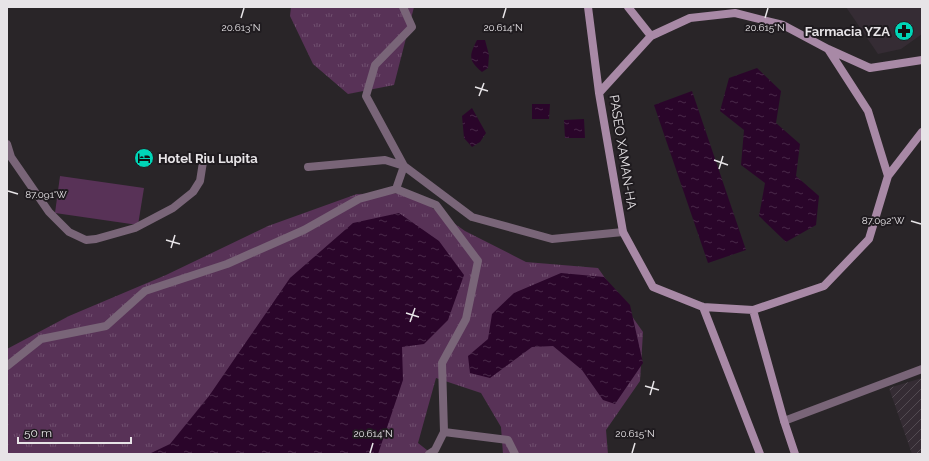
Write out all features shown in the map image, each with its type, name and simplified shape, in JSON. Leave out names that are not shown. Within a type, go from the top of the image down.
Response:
[{"type":"main road","points":[[588,7],[599,93]]},
{"type":"main road","points":[[628,7],[651,36]]},
{"type":"main road","name":"PASEO XAMAN-HA","points":[[735,13],[783,25],[828,50],[868,111],[888,176],[869,239],[824,286],[753,310],[703,307],[653,287],[623,232],[599,93],[651,36],[690,18],[735,13]]},
{"type":"main road","points":[[828,50],[870,68],[922,60]]},
{"type":"main road","points":[[888,176],[922,132]]},
{"type":"main road","points":[[703,307],[760,454]]},
{"type":"main road","points":[[753,310],[795,454]]},
{"type":"street","points":[[396,190],[404,166],[366,96],[375,66],[412,27],[403,7]]},
{"type":"street","points":[[7,144],[12,157],[49,212],[69,232],[86,240],[96,239],[135,228],[173,208],[193,192],[200,181],[203,162]]},
{"type":"street","points":[[308,167],[385,160],[404,166],[472,217],[552,239],[623,232]]},
{"type":"street","points":[[7,366],[41,338],[106,326],[145,291],[227,264],[304,230],[359,199],[396,190],[436,205],[478,261],[466,319],[442,363],[444,432],[435,450],[429,454]]},
{"type":"street","points":[[784,420],[922,369]]},
{"type":"street","points":[[444,432],[508,440],[515,454]]},
{"type":"shaded area","points":[[846,7],[922,7],[922,34],[901,49],[878,54]]},
{"type":"shaded area","points":[[922,378],[922,454],[912,454],[889,388]]},
{"type":"green space","points":[[291,7],[414,7],[394,85],[348,94],[313,64],[290,16]]},
{"type":"green space","points":[[60,176],[144,188],[138,225],[55,213]]},
{"type":"green space","points":[[411,193],[465,231],[526,262],[598,268],[643,332],[640,381],[606,430],[608,454],[503,454],[501,427],[481,393],[436,378],[418,443],[432,454],[7,454],[7,349],[69,316],[166,275],[268,226],[357,194]]},
{"type":"water","points":[[477,40],[485,40],[489,55],[488,68],[482,72],[474,64],[471,58],[472,50]]},
{"type":"water","points":[[757,68],[781,91],[776,123],[800,144],[796,176],[819,196],[816,225],[786,242],[759,216],[765,183],[741,165],[744,130],[720,111],[729,78]]},
{"type":"water","points":[[692,91],[746,250],[708,263],[654,105]]},
{"type":"water","points":[[532,104],[550,104],[549,119],[532,119]]},
{"type":"water","points":[[472,108],[486,133],[480,142],[472,147],[464,138],[462,116]]},
{"type":"water","points":[[584,119],[585,138],[565,138],[564,120]]},
{"type":"water","points":[[399,213],[439,241],[464,275],[448,320],[424,344],[402,347],[403,380],[378,454],[149,454],[170,444],[209,396],[290,278],[353,223]]},
{"type":"water","points":[[561,273],[604,277],[630,305],[643,363],[615,404],[603,400],[582,370],[553,346],[532,347],[490,378],[470,373],[468,356],[488,339],[492,314],[514,293]]},
{"type":"place","name":"Farmacia YZA","points":[[904,31]]},
{"type":"place","name":"Hotel Riu Lupita","points":[[144,158]]}]
